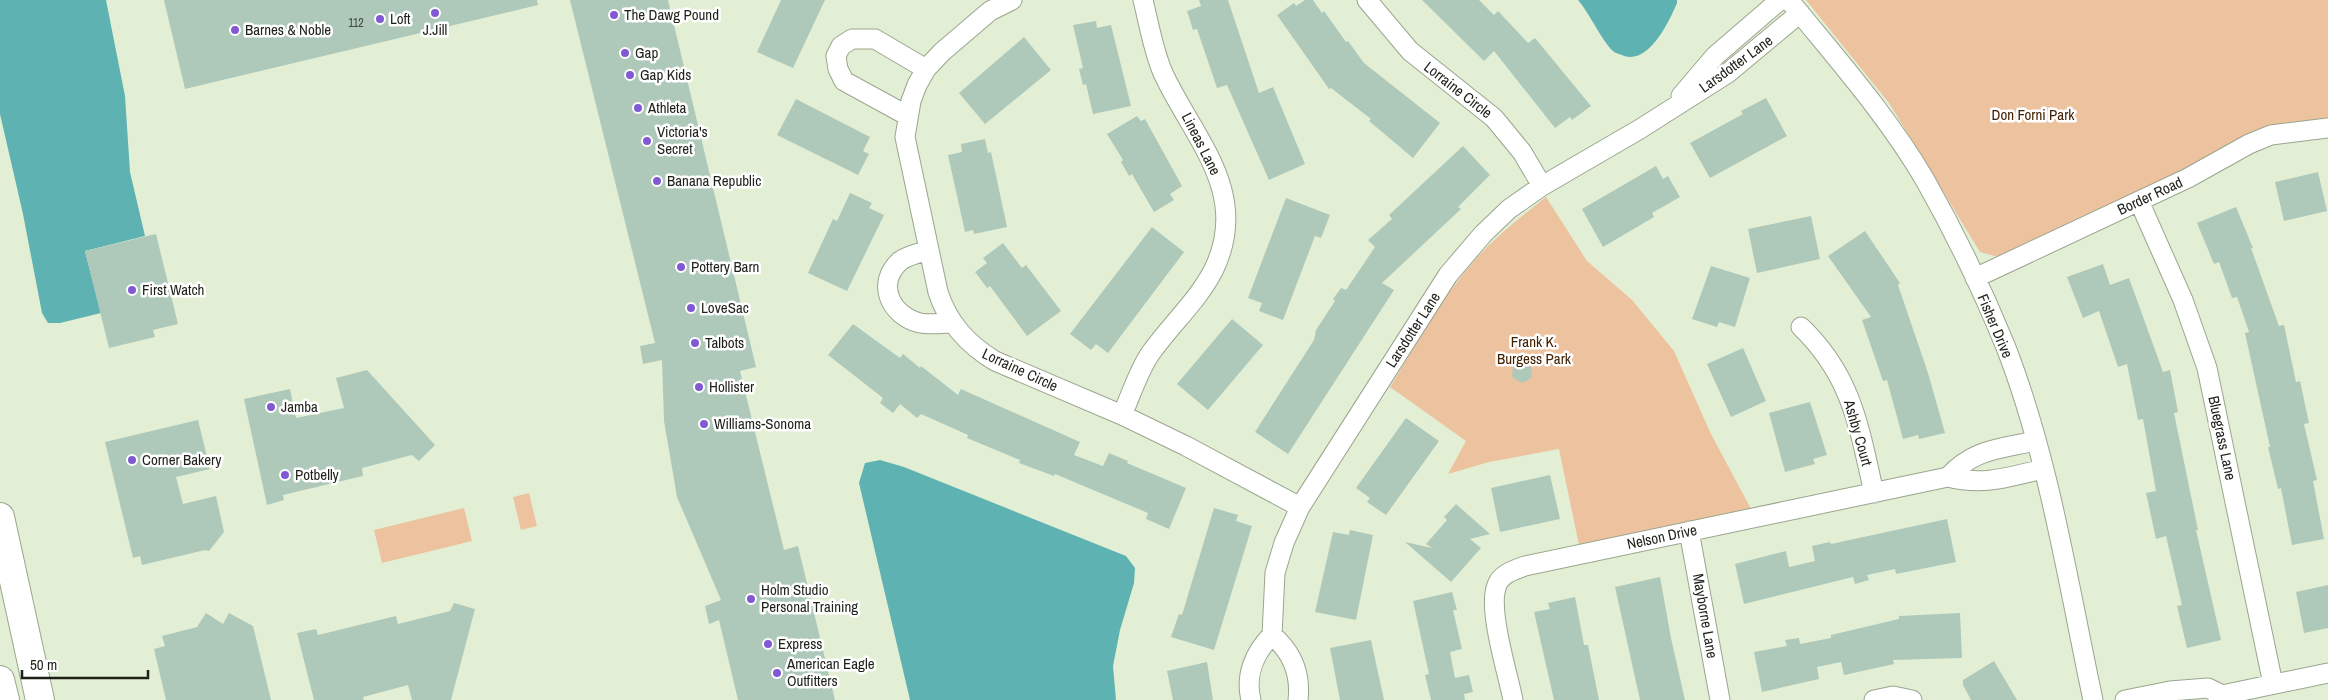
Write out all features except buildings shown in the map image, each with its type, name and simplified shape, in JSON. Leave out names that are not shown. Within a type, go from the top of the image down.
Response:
[{"type":"main road","points":[[0,518],[40,700]]},
{"type":"main road","points":[[0,680],[5,700]]},
{"type":"street","name":"Lorraine Circle","points":[[1012,0],[990,11],[926,69],[917,85],[908,116],[905,137],[938,292],[944,311],[951,322],[977,350],[995,361],[1186,446],[1300,507]]},
{"type":"street","name":"Lineas Lane","points":[[1122,416],[1150,354],[1203,288],[1222,247],[1226,223],[1222,187],[1210,155],[1163,73],[1143,0]]},
{"type":"street","name":"Lorraine Circle","points":[[1367,0],[1410,51],[1494,118],[1522,152],[1542,186]]},
{"type":"street","name":"Larsdotter Lane","points":[[1669,109],[1715,56],[1780,0]]},
{"type":"street","name":"Larsdotter Lane","points":[[1272,636],[1275,573],[1284,543],[1300,507],[1448,275],[1483,234],[1509,209],[1542,186],[1728,73],[1794,7]]},
{"type":"street","name":"Fisher Drive","points":[[1794,7],[1899,140],[1924,180],[1975,278],[2005,345],[2043,469],[2093,700]]},
{"type":"street","points":[[908,116],[844,80],[838,69],[836,56],[841,46],[863,37],[875,39],[926,69]]},
{"type":"street","name":"Border Road","points":[[1975,278],[2139,201],[2257,141],[2293,131],[2328,128]]},
{"type":"street","name":"Bluegrass Lane","points":[[2139,201],[2183,300],[2207,368],[2273,684]]},
{"type":"street","points":[[929,250],[900,261],[888,281],[886,291],[898,312],[918,322],[931,324],[951,322]]},
{"type":"street","name":"Ashby Court","points":[[1801,327],[1819,344],[1839,376],[1857,415],[1874,494]]},
{"type":"street","points":[[1948,478],[1959,466],[1974,455],[2035,441]]},
{"type":"street","name":"Nelson Drive","points":[[1513,700],[1494,612],[1494,597],[1497,584],[1503,577],[1525,566],[1948,478],[1982,483],[2043,469]]},
{"type":"street","name":"Mayborne Lane","points":[[1689,531],[1720,700]]},
{"type":"street","points":[[1251,700],[1247,686],[1250,672],[1262,645],[1272,636],[1285,646],[1298,674],[1298,700]]},
{"type":"street","points":[[2124,700],[2170,691],[2208,688],[2220,697],[2328,673]]},
{"type":"street","points":[[1874,700],[1893,696],[1912,700]]},
{"type":"green space","name":"Don Forni Park","points":[[1806,0],[2328,0],[2328,119],[2178,173],[1998,257],[1980,252],[1889,103]]},
{"type":"green space","name":"Frank K. Burgess Park","points":[[1546,197],[1587,261],[1632,300],[1674,351],[1710,432],[1751,509],[1579,545],[1559,449],[1489,462],[1448,474],[1466,441],[1390,387],[1451,290],[1475,260],[1509,227]]},
{"type":"green space","points":[[529,493],[537,526],[521,530],[513,497]]},
{"type":"green space","points":[[464,508],[472,541],[382,563],[374,530]]},
{"type":"water","points":[[0,0],[106,0],[125,96],[130,172],[145,236],[85,251],[101,313],[60,323],[48,323],[42,313],[23,214],[0,114]]},
{"type":"water","points":[[1578,0],[1677,0],[1677,3],[1657,40],[1642,54],[1633,57],[1624,56],[1613,51]]},
{"type":"water","points":[[880,460],[904,467],[1126,556],[1135,568],[1134,583],[1120,630],[1113,666],[1116,700],[910,700],[859,483],[865,463]]},
{"type":"place","name":"J.Jill","points":[[435,13]]},
{"type":"place","name":"The Dawg Pound","points":[[614,15]]},
{"type":"place","name":"Loft","points":[[380,19]]},
{"type":"place","name":"Barnes & Noble","points":[[235,30]]},
{"type":"place","name":"Gap","points":[[625,53]]},
{"type":"place","name":"Gap Kids","points":[[630,75]]},
{"type":"place","name":"Athleta","points":[[638,108]]},
{"type":"place","name":"Victoria's Secret","points":[[647,141]]},
{"type":"place","name":"Banana Republic","points":[[657,181]]},
{"type":"place","name":"Pottery Barn","points":[[681,267]]},
{"type":"place","name":"First Watch","points":[[132,290]]},
{"type":"place","name":"LoveSac","points":[[691,308]]},
{"type":"place","name":"Talbots","points":[[695,343]]},
{"type":"place","name":"Hollister","points":[[699,387]]},
{"type":"place","name":"Jamba","points":[[271,407]]},
{"type":"place","name":"Williams-Sonoma","points":[[704,424]]},
{"type":"place","name":"Corner Bakery","points":[[132,460]]},
{"type":"place","name":"Potbelly","points":[[285,475]]},
{"type":"place","name":"Holm Studio Personal Training","points":[[751,599]]},
{"type":"place","name":"Express","points":[[768,644]]},
{"type":"place","name":"American Eagle Outfitters","points":[[777,673]]}]
